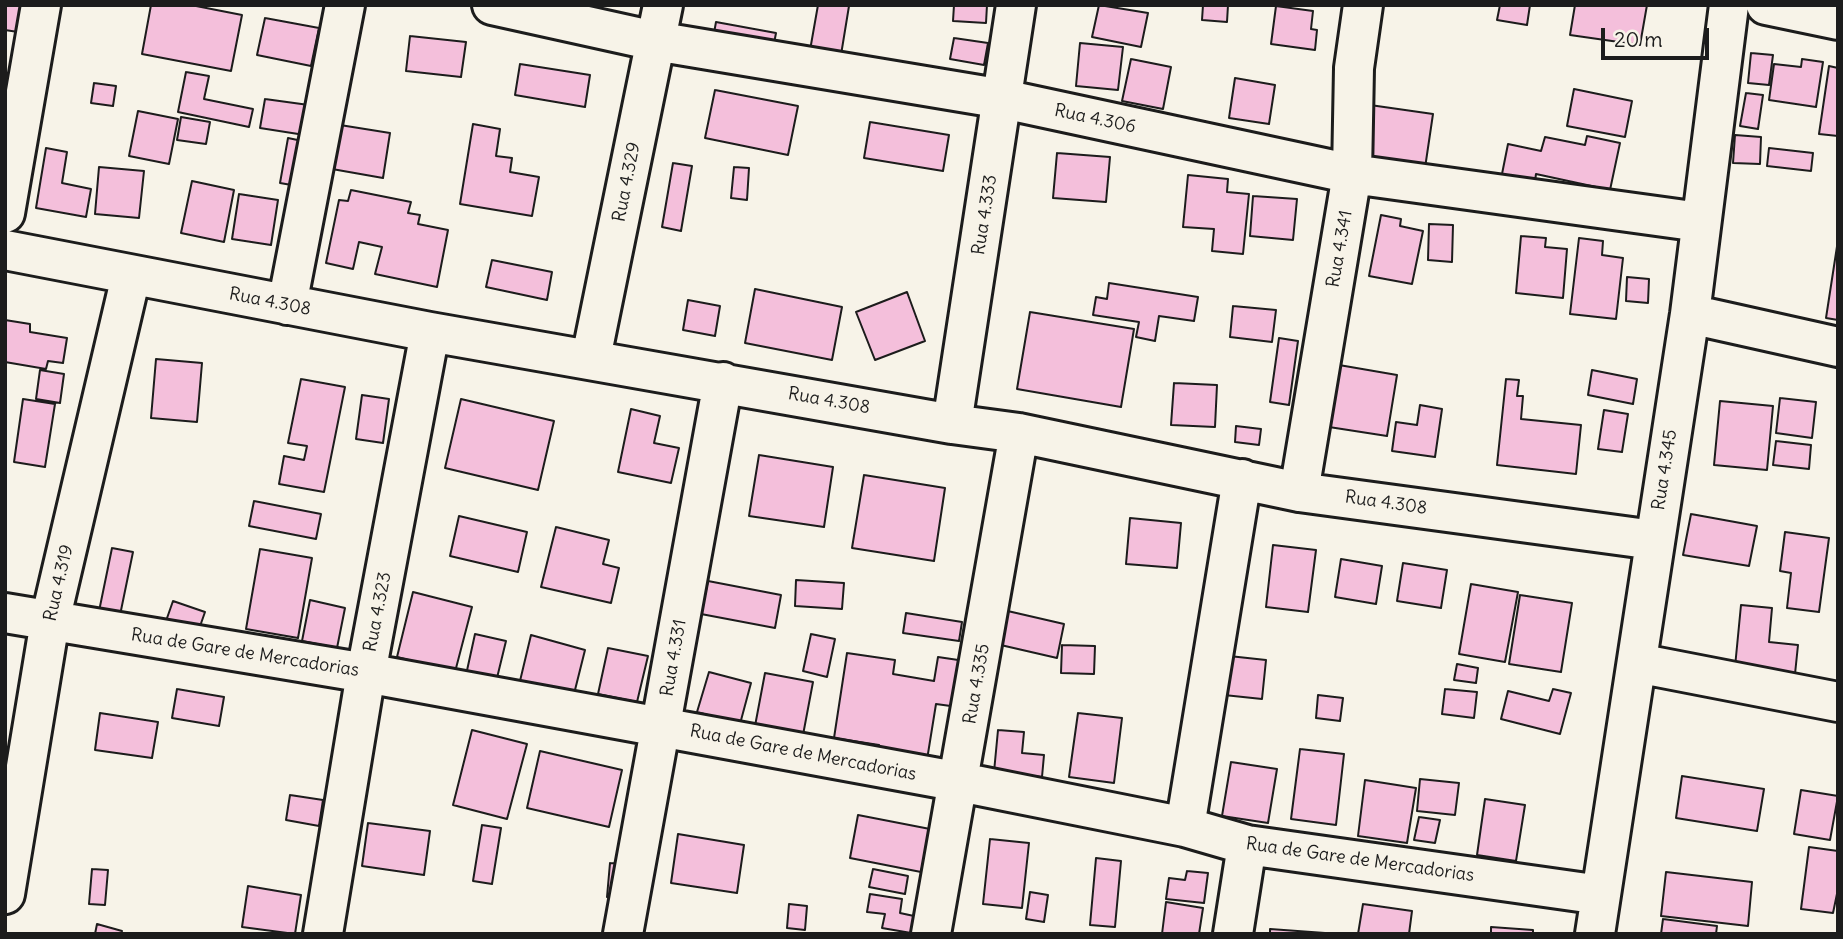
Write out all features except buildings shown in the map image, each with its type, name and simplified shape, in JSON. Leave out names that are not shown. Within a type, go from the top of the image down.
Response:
[{"type":"street","points":[[5,213],[41,5]]},
{"type":"street","points":[[287,305],[345,5]]},
{"type":"street","name":"Rua 4.306","points":[[492,5],[659,23],[1352,174],[1700,222]]},
{"type":"street","name":"Rua 4.333","points":[[952,424],[1016,5]]},
{"type":"street","name":"Rua 4.341","points":[[1299,492],[1352,174],[1353,68],[1363,5]]},
{"type":"street","name":"Rua 4.345","points":[[1595,934],[1690,314],[1729,5]]},
{"type":"street","points":[[1766,5],[1838,20]]},
{"type":"street","name":"Rua 4.329","points":[[591,358],[659,23]]},
{"type":"street","name":"Rua 4.308","points":[[5,250],[430,332],[591,358],[952,424],[1019,433],[1299,492],[1654,540]]},
{"type":"street","name":"Rua 4.319","points":[[5,894],[50,621],[131,276]]},
{"type":"street","points":[[1690,314],[1838,347]]},
{"type":"street","name":"Rua 4.323","points":[[323,934],[366,673],[430,332]]},
{"type":"street","name":"Rua 4.331","points":[[623,934],[723,382]]},
{"type":"street","name":"Rua 4.335","points":[[931,934],[960,782],[1019,433]]},
{"type":"street","points":[[1185,827],[1242,479]]},
{"type":"street","name":"Rua de Gare de Mercadorias","points":[[5,613],[662,726],[1185,827],[1247,845],[1601,895]]},
{"type":"street","points":[[1637,663],[1838,702]]},
{"type":"street","points":[[1233,934],[1247,845]]}]
